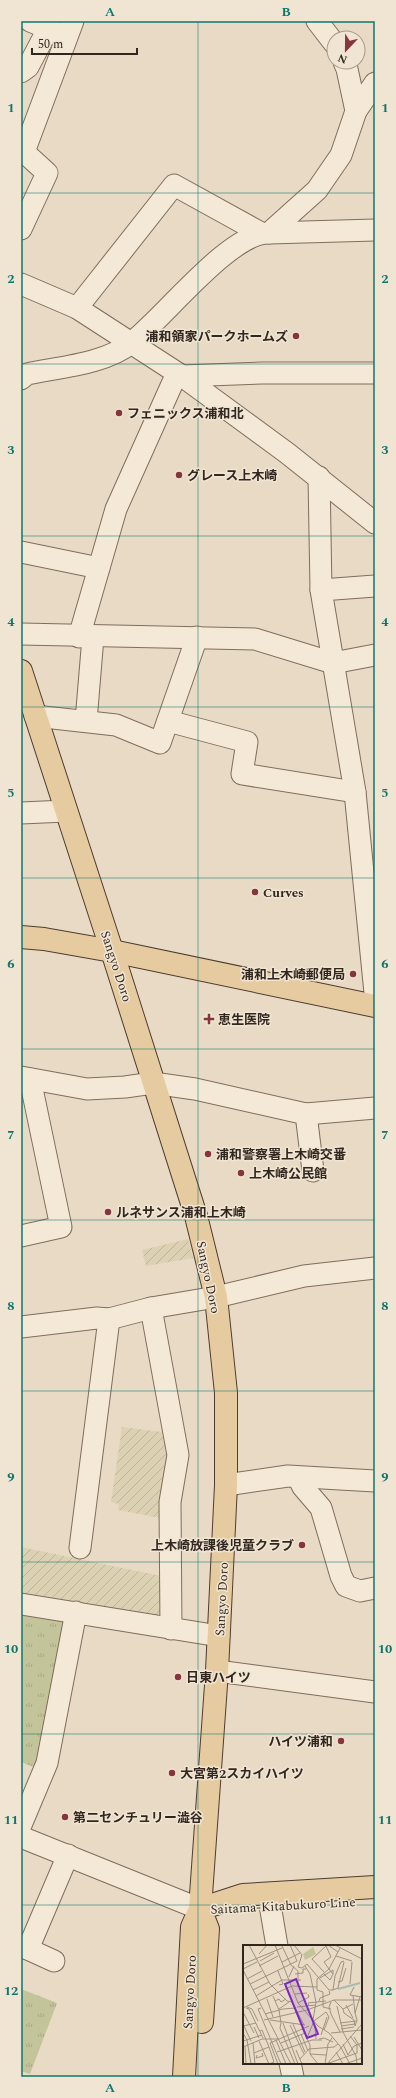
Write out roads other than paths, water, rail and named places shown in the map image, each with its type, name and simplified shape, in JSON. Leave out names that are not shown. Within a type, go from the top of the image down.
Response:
[{"type":"main road","name":"Sangyo Doro","points":[[21,671],[112,951],[197,1223],[216,1297],[226,1394],[226,1485],[217,1671],[200,1909],[192,1927],[184,2077]]},
{"type":"main road","points":[[21,937],[112,951],[375,1006]]},
{"type":"main road","name":"Saitama-Kitabukuro Line","points":[[200,1909],[243,1895],[375,1887]]},
{"type":"main road","name":"Saitama-Kitabukuro Line","points":[[200,1909],[375,1900]]},
{"type":"main road","name":"Sangyo Doro","points":[[199,2077],[208,1929],[200,1909]]},
{"type":"street","points":[[317,21],[326,33]]},
{"type":"street","points":[[21,72],[28,67],[39,25],[71,29],[24,152],[47,173],[23,218]]},
{"type":"street","points":[[347,70],[356,111]]},
{"type":"street","points":[[21,379],[27,374],[110,356],[131,344],[232,248],[265,233],[317,190],[341,155],[356,111],[375,83]]},
{"type":"street","points":[[77,308],[174,185],[265,233],[375,230]]},
{"type":"street","points":[[21,284],[77,308],[180,375],[318,477],[375,523]]},
{"type":"street","points":[[180,375],[375,372]]},
{"type":"street","points":[[86,721],[86,637],[99,568],[116,509],[180,375]]},
{"type":"street","points":[[318,477],[322,590],[355,792],[375,993]]},
{"type":"street","points":[[21,552],[99,568]]},
{"type":"street","points":[[322,590],[375,586]]},
{"type":"street","points":[[21,634],[86,637],[197,637],[255,639],[333,663],[375,655]]},
{"type":"street","points":[[35,716],[116,725],[160,743],[197,637]]},
{"type":"street","points":[[168,721],[247,742],[242,774],[355,792]]},
{"type":"street","points":[[21,813],[66,811]]},
{"type":"street","points":[[21,1236],[61,1226],[25,1078],[87,1090],[153,1083],[195,1089],[306,1114],[375,1108]]},
{"type":"street","points":[[306,1114],[313,1171]]},
{"type":"street","points":[[21,1327],[97,1318],[109,1319],[151,1308],[216,1297],[304,1276],[375,1268]]},
{"type":"street","points":[[151,1308],[178,1455],[170,1502],[171,1628]]},
{"type":"street","points":[[80,1548],[109,1319]]},
{"type":"street","points":[[226,1485],[288,1476],[375,1481]]},
{"type":"street","points":[[298,1477],[303,1487],[321,1508],[341,1576],[346,1586],[360,1590],[375,1588]]},
{"type":"street","points":[[21,1604],[219,1636]]},
{"type":"street","points":[[21,1825],[47,1763],[76,1612]]},
{"type":"street","points":[[217,1671],[375,1692]]},
{"type":"street","points":[[21,1837],[200,1909]]},
{"type":"street","points":[[54,1961],[24,1948],[68,1855]]},
{"type":"street","points":[[270,1905],[277,1945]]},
{"type":"street","points":[[290,2064],[293,2077]]},
{"type":"place","name":"浦和領家パークホームズ","points":[[296,336]]},
{"type":"place","name":"フェニックス浦和北","points":[[119,413]]},
{"type":"place","name":"グレース上木崎","points":[[179,475]]},
{"type":"place","name":"Curves","points":[[255,892]]},
{"type":"place","name":"浦和上木崎郵便局","points":[[353,974]]},
{"type":"place","name":"恵生医院","points":[[209,1019]]},
{"type":"place","name":"浦和警察署上木崎交番","points":[[208,1154]]},
{"type":"place","name":"上木崎公民館","points":[[241,1173]]},
{"type":"place","name":"ルネサンス浦和上木崎","points":[[108,1212]]},
{"type":"place","name":"上木崎放課後児童クラブ","points":[[302,1545]]},
{"type":"place","name":"日東ハイツ","points":[[178,1677]]},
{"type":"place","name":"ハイツ浦和","points":[[341,1741]]},
{"type":"place","name":"大宮第2スカイハイツ","points":[[172,1773]]},
{"type":"place","name":"第二センチュリー澁谷","points":[[65,1817]]}]
